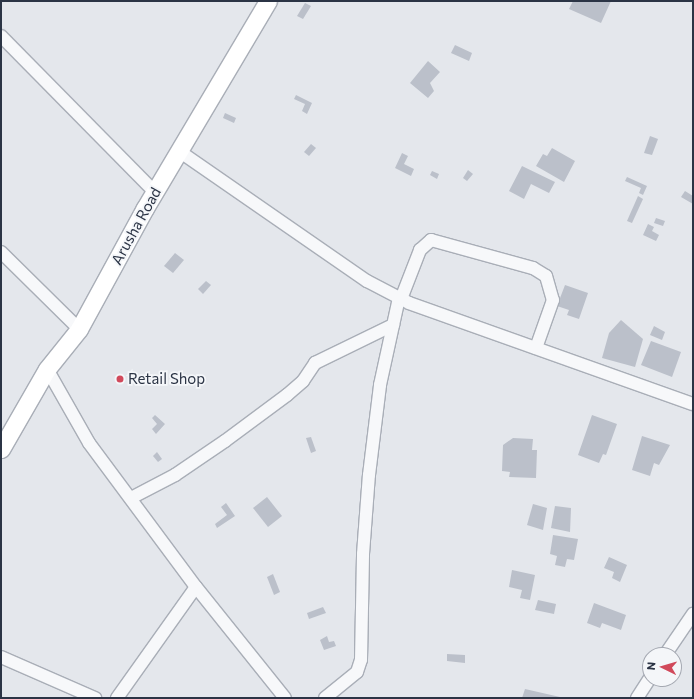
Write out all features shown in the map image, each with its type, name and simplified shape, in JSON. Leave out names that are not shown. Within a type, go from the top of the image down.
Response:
[{"type":"main road","name":"Arusha Road","points":[[1,449],[47,369],[79,329],[155,192],[268,1]]},
{"type":"street","points":[[1,36],[155,192]]},
{"type":"street","points":[[179,151],[367,281],[400,298],[693,404]]},
{"type":"street","points":[[325,698],[357,672],[361,660],[363,554],[369,475],[380,385],[400,298],[420,250],[431,240],[533,268],[546,276],[553,300],[536,348]]},
{"type":"street","points":[[1,252],[79,329]]},
{"type":"street","points":[[131,498],[175,475],[287,396],[303,381],[315,363],[393,325]]},
{"type":"street","points":[[47,369],[89,443],[196,587],[285,698]]},
{"type":"street","points":[[117,698],[196,587]]},
{"type":"street","points":[[670,647],[693,614]]},
{"type":"street","points":[[1,657],[95,698]]},
{"type":"street","points":[[637,698],[644,687]]},
{"type":"building","points":[[573,1],[611,1],[601,23],[569,9]]},
{"type":"building","points":[[305,3],[311,6],[303,19],[297,16]]},
{"type":"building","points":[[455,45],[472,53],[469,61],[451,53]]},
{"type":"building","points":[[428,61],[440,72],[430,83],[434,91],[428,98],[410,83]]},
{"type":"building","points":[[296,95],[312,103],[307,114],[302,111],[305,104],[294,99]]},
{"type":"building","points":[[225,113],[236,118],[234,123],[223,118]]},
{"type":"building","points":[[650,136],[658,139],[652,155],[644,153]]},
{"type":"building","points":[[311,144],[316,148],[309,156],[304,152]]},
{"type":"building","points":[[552,148],[575,161],[564,182],[536,166],[543,154],[547,156]]},
{"type":"building","points":[[402,153],[408,156],[404,164],[414,169],[411,176],[395,168]]},
{"type":"building","points":[[522,166],[555,182],[549,193],[531,184],[524,199],[509,191]]},
{"type":"building","points":[[468,170],[473,174],[467,181],[463,178]]},
{"type":"building","points":[[432,171],[439,174],[437,179],[430,175]]},
{"type":"building","points":[[627,177],[647,186],[643,195],[639,193],[641,188],[625,181]]},
{"type":"building","points":[[685,191],[693,196],[693,204],[681,197]]},
{"type":"building","points":[[638,196],[643,199],[632,223],[627,221]]},
{"type":"building","points":[[656,218],[665,221],[663,226],[654,223]]},
{"type":"building","points":[[648,224],[654,227],[652,231],[659,235],[656,241],[643,235]]},
{"type":"building","points":[[175,253],[184,260],[173,273],[164,266]]},
{"type":"building","points":[[206,281],[211,285],[203,294],[198,289]]},
{"type":"building","points":[[565,285],[588,293],[579,319],[567,315],[569,310],[557,306]]},
{"type":"building","points":[[621,320],[643,339],[635,367],[602,358],[609,333]]},
{"type":"building","points":[[654,326],[665,332],[662,340],[650,335]]},
{"type":"building","points":[[651,341],[681,352],[672,377],[641,365]]},
{"type":"building","points":[[155,415],[165,424],[156,434],[152,429],[157,424],[152,418]]},
{"type":"building","points":[[592,415],[617,424],[606,455],[603,454],[599,463],[578,455]]},
{"type":"building","points":[[642,436],[670,445],[659,465],[654,463],[650,476],[632,470]]},
{"type":"building","points":[[311,437],[316,451],[311,453],[306,438]]},
{"type":"building","points":[[513,438],[533,439],[532,450],[537,450],[536,478],[509,477],[510,472],[502,471],[503,445]]},
{"type":"building","points":[[157,452],[162,459],[158,462],[153,456]]},
{"type":"building","points":[[267,497],[282,516],[268,527],[253,508]]},
{"type":"building","points":[[226,503],[235,516],[217,528],[215,524],[227,515],[221,507]]},
{"type":"building","points":[[533,504],[547,508],[543,530],[527,525]]},
{"type":"building","points":[[555,506],[571,508],[570,532],[551,528]]},
{"type":"building","points":[[553,535],[578,539],[574,560],[567,559],[565,567],[555,565],[557,556],[550,554]]},
{"type":"building","points":[[609,557],[627,565],[620,582],[612,578],[614,572],[604,568]]},
{"type":"building","points":[[512,570],[535,575],[530,600],[520,598],[522,590],[509,587]]},
{"type":"building","points":[[273,574],[280,592],[274,595],[267,577]]},
{"type":"building","points":[[538,600],[556,604],[554,614],[535,610]]},
{"type":"building","points":[[594,603],[626,615],[621,630],[602,623],[600,628],[587,623]]},
{"type":"building","points":[[323,607],[326,613],[309,619],[307,613]]},
{"type":"building","points":[[327,636],[329,642],[334,641],[336,646],[324,650],[320,640]]},
{"type":"building","points":[[447,654],[465,655],[465,663],[447,661]]},
{"type":"building","points":[[525,689],[560,697],[560,698],[522,698]]},
{"type":"place","name":"Retail Shop","points":[[120,379]]}]
